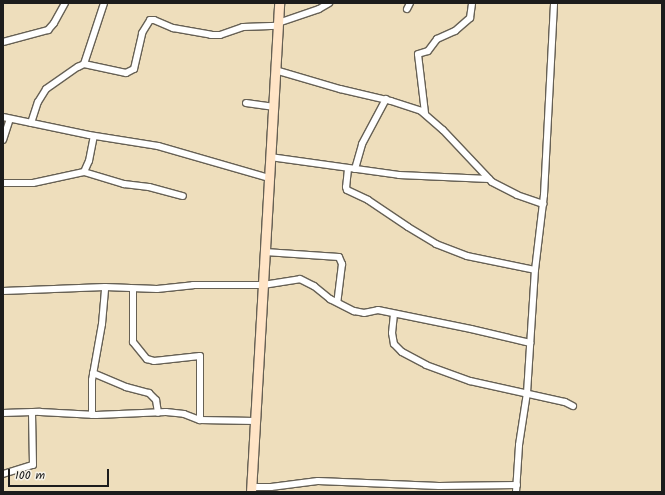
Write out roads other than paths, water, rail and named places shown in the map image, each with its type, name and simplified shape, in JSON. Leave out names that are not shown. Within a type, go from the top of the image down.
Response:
[{"type":"main road","points":[[251,489],[279,3]]},
{"type":"street","points":[[3,42],[48,30],[54,23],[65,3]]},
{"type":"street","points":[[84,64],[104,3]]},
{"type":"street","points":[[31,123],[38,102],[46,89],[62,77],[84,64],[126,73],[134,69],[142,33],[147,24],[152,20],[173,28],[211,35],[220,35],[243,27],[278,24],[319,9],[329,3]]},
{"type":"street","points":[[406,9],[410,3]]},
{"type":"street","points":[[425,113],[418,54],[428,51],[437,39],[452,33],[470,18],[472,3]]},
{"type":"street","points":[[251,489],[318,482],[516,489],[519,445],[526,393],[535,270],[543,204],[554,3]]},
{"type":"street","points":[[275,70],[340,89],[386,99],[425,113],[489,179],[517,195],[543,204]]},
{"type":"street","points":[[386,99],[362,144],[351,169],[346,187],[347,190],[368,200],[436,244],[467,256],[535,270]]},
{"type":"street","points":[[246,103],[273,107]]},
{"type":"street","points":[[3,140],[6,118],[94,136],[158,146],[269,178]]},
{"type":"street","points":[[84,172],[89,160],[94,136]]},
{"type":"street","points":[[270,157],[399,175],[489,179]]},
{"type":"street","points":[[3,183],[33,183],[84,172],[124,184],[149,187],[183,196]]},
{"type":"street","points":[[265,252],[339,257],[342,264],[337,302]]},
{"type":"street","points":[[3,291],[105,287],[134,290],[193,285],[263,285],[304,280],[337,302],[364,313],[378,310],[471,328],[530,343]]},
{"type":"street","points":[[92,415],[93,373],[102,324],[105,287]]},
{"type":"street","points":[[134,290],[133,342],[146,359],[154,361],[200,356],[200,420]]},
{"type":"street","points":[[394,314],[393,341],[402,352],[433,367],[470,381],[565,402],[573,406]]},
{"type":"street","points":[[93,373],[126,387],[149,393],[156,400],[158,413]]},
{"type":"street","points":[[3,413],[32,412],[92,415],[158,413],[184,414],[200,420],[255,422]]},
{"type":"street","points":[[3,474],[31,467],[33,465],[32,412]]},
{"type":"street","points":[[401,485],[401,492]]}]
